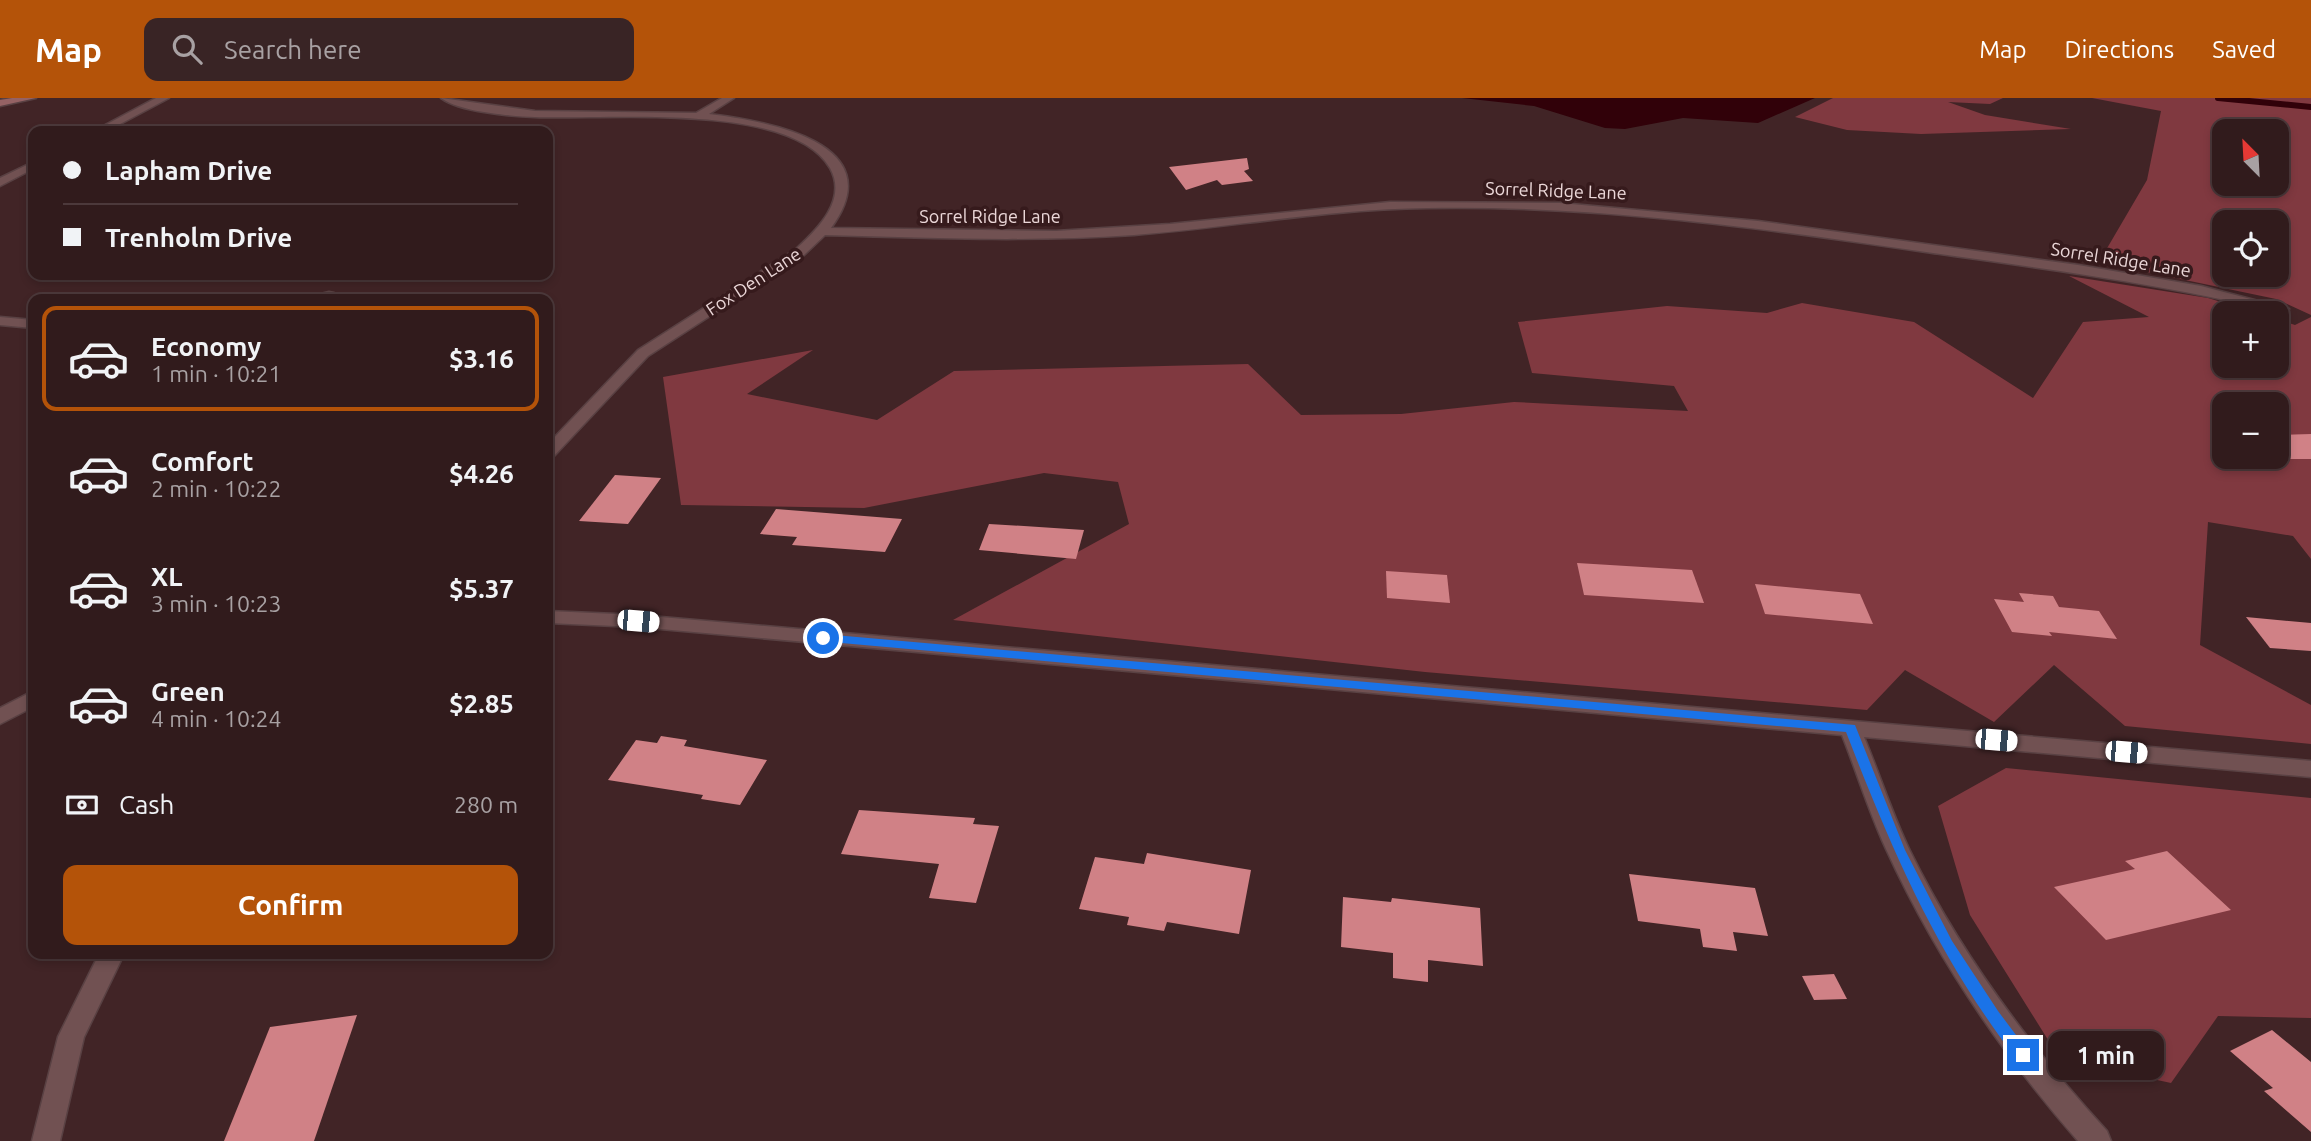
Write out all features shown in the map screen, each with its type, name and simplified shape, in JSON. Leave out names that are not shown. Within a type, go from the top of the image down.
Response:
[{"type":"main road","points":[[0,103],[31,98]]},
{"type":"street","points":[[109,126],[164,98]]},
{"type":"street","name":"Fox Den Lane","points":[[446,98],[487,108],[534,114],[700,115],[793,133],[823,146],[831,153],[839,170],[842,183],[834,216],[823,231],[800,252],[643,353],[553,447]]},
{"type":"street","points":[[700,115],[729,98]]},
{"type":"street","points":[[0,183],[28,168]]},
{"type":"street","name":"Sorrel Ridge Lane","points":[[823,231],[946,235],[1087,233],[1372,206],[1477,204],[1612,208],[1811,231],[2113,275],[2220,293],[2251,301]]},
{"type":"street","points":[[0,321],[28,324]]},
{"type":"street","points":[[553,617],[638,621],[2311,769]]},
{"type":"street","points":[[0,717],[28,701]]},
{"type":"street","points":[[1850,728],[1898,850],[1947,945],[1992,1016],[2054,1095],[2097,1141]]},
{"type":"street","points":[[46,1141],[71,1037],[109,959]]},
{"type":"shaded area","points":[[1462,98],[1815,98],[1758,123],[1683,118],[1625,129],[1605,128],[1534,106]]},
{"type":"shaded area","points":[[1833,98],[2003,98],[1990,104],[1948,102],[1985,115],[2071,129],[1921,134],[1847,130],[1795,117]]},
{"type":"shaded area","points":[[2092,98],[2311,98],[2311,315],[2289,305],[2289,301],[2219,287],[2289,287],[2289,210],[2212,210],[2212,286],[2099,262],[2147,180],[2161,111]]},
{"type":"shaded area","points":[[2069,276],[2208,298],[2218,301],[2212,301],[2212,378],[2289,378],[2289,323],[2295,325],[2311,317],[2311,559],[2293,536],[2208,522],[2200,645],[2311,705],[2311,744],[2125,726],[2054,665],[1994,722],[1905,670],[1867,710],[1425,672],[953,620],[1129,524],[1118,482],[1044,473],[864,508],[681,505],[663,377],[813,350],[747,394],[877,420],[954,371],[1248,364],[1301,415],[1401,414],[1514,402],[1688,411],[1674,386],[1532,373],[1518,322],[1667,306],[1767,313],[1802,303],[1914,322],[2033,398],[2083,322],[2149,317]]},
{"type":"shaded area","points":[[2006,768],[2311,798],[2311,1018],[2218,1016],[2171,1083],[2060,1059],[1970,915],[1938,806]]},
{"type":"building","points":[[1247,158],[1249,169],[1244,171],[1253,181],[1222,185],[1217,180],[1186,190],[1169,167]]},
{"type":"building","points":[[2311,434],[2311,459],[2289,459],[2289,435]]},
{"type":"building","points":[[615,475],[661,478],[628,524],[579,521]]},
{"type":"building","points":[[776,509],[902,519],[885,552],[792,545],[797,537],[760,534]]},
{"type":"building","points":[[989,524],[1084,530],[1076,559],[979,550]]},
{"type":"building","points":[[1577,563],[1692,570],[1704,603],[1584,595]]},
{"type":"building","points":[[1386,571],[1447,575],[1450,603],[1387,598]]},
{"type":"building","points":[[1755,584],[1860,594],[1873,624],[1765,614]]},
{"type":"building","points":[[2019,593],[2053,596],[2059,607],[2099,611],[2117,639],[2049,632],[2052,636],[2012,632],[1994,599],[2024,602]]},
{"type":"building","points":[[2246,617],[2311,623],[2311,651],[2270,648]]},
{"type":"building","points":[[661,736],[687,740],[684,746],[767,760],[740,805],[701,799],[703,795],[608,780],[636,740],[657,743]]},
{"type":"building","points":[[859,810],[975,818],[973,824],[999,826],[976,903],[929,898],[939,864],[841,854]]},
{"type":"building","points":[[2167,851],[2231,910],[2106,940],[2054,887],[2135,869],[2125,861]]},
{"type":"building","points":[[1147,853],[1251,870],[1239,934],[1167,922],[1164,931],[1127,925],[1129,917],[1079,909],[1095,857],[1144,864]]},
{"type":"building","points":[[1629,874],[1755,888],[1768,936],[1733,932],[1737,951],[1703,947],[1700,929],[1638,921]]},
{"type":"building","points":[[1343,897],[1391,902],[1392,898],[1480,908],[1483,966],[1428,960],[1428,982],[1393,978],[1393,953],[1341,947]]},
{"type":"building","points":[[1834,974],[1847,999],[1814,1000],[1802,976]]},
{"type":"building","points":[[357,1015],[314,1141],[224,1141],[270,1027]]},
{"type":"building","points":[[2272,1030],[2311,1062],[2311,1132],[2264,1091],[2273,1088],[2230,1051]]},
{"type":"waterway","points":[[2218,98],[2311,107]]},
{"type":"route","points":[[823,638],[1850,728],[1898,850],[1947,945],[1992,1016],[2023,1055]]}]
